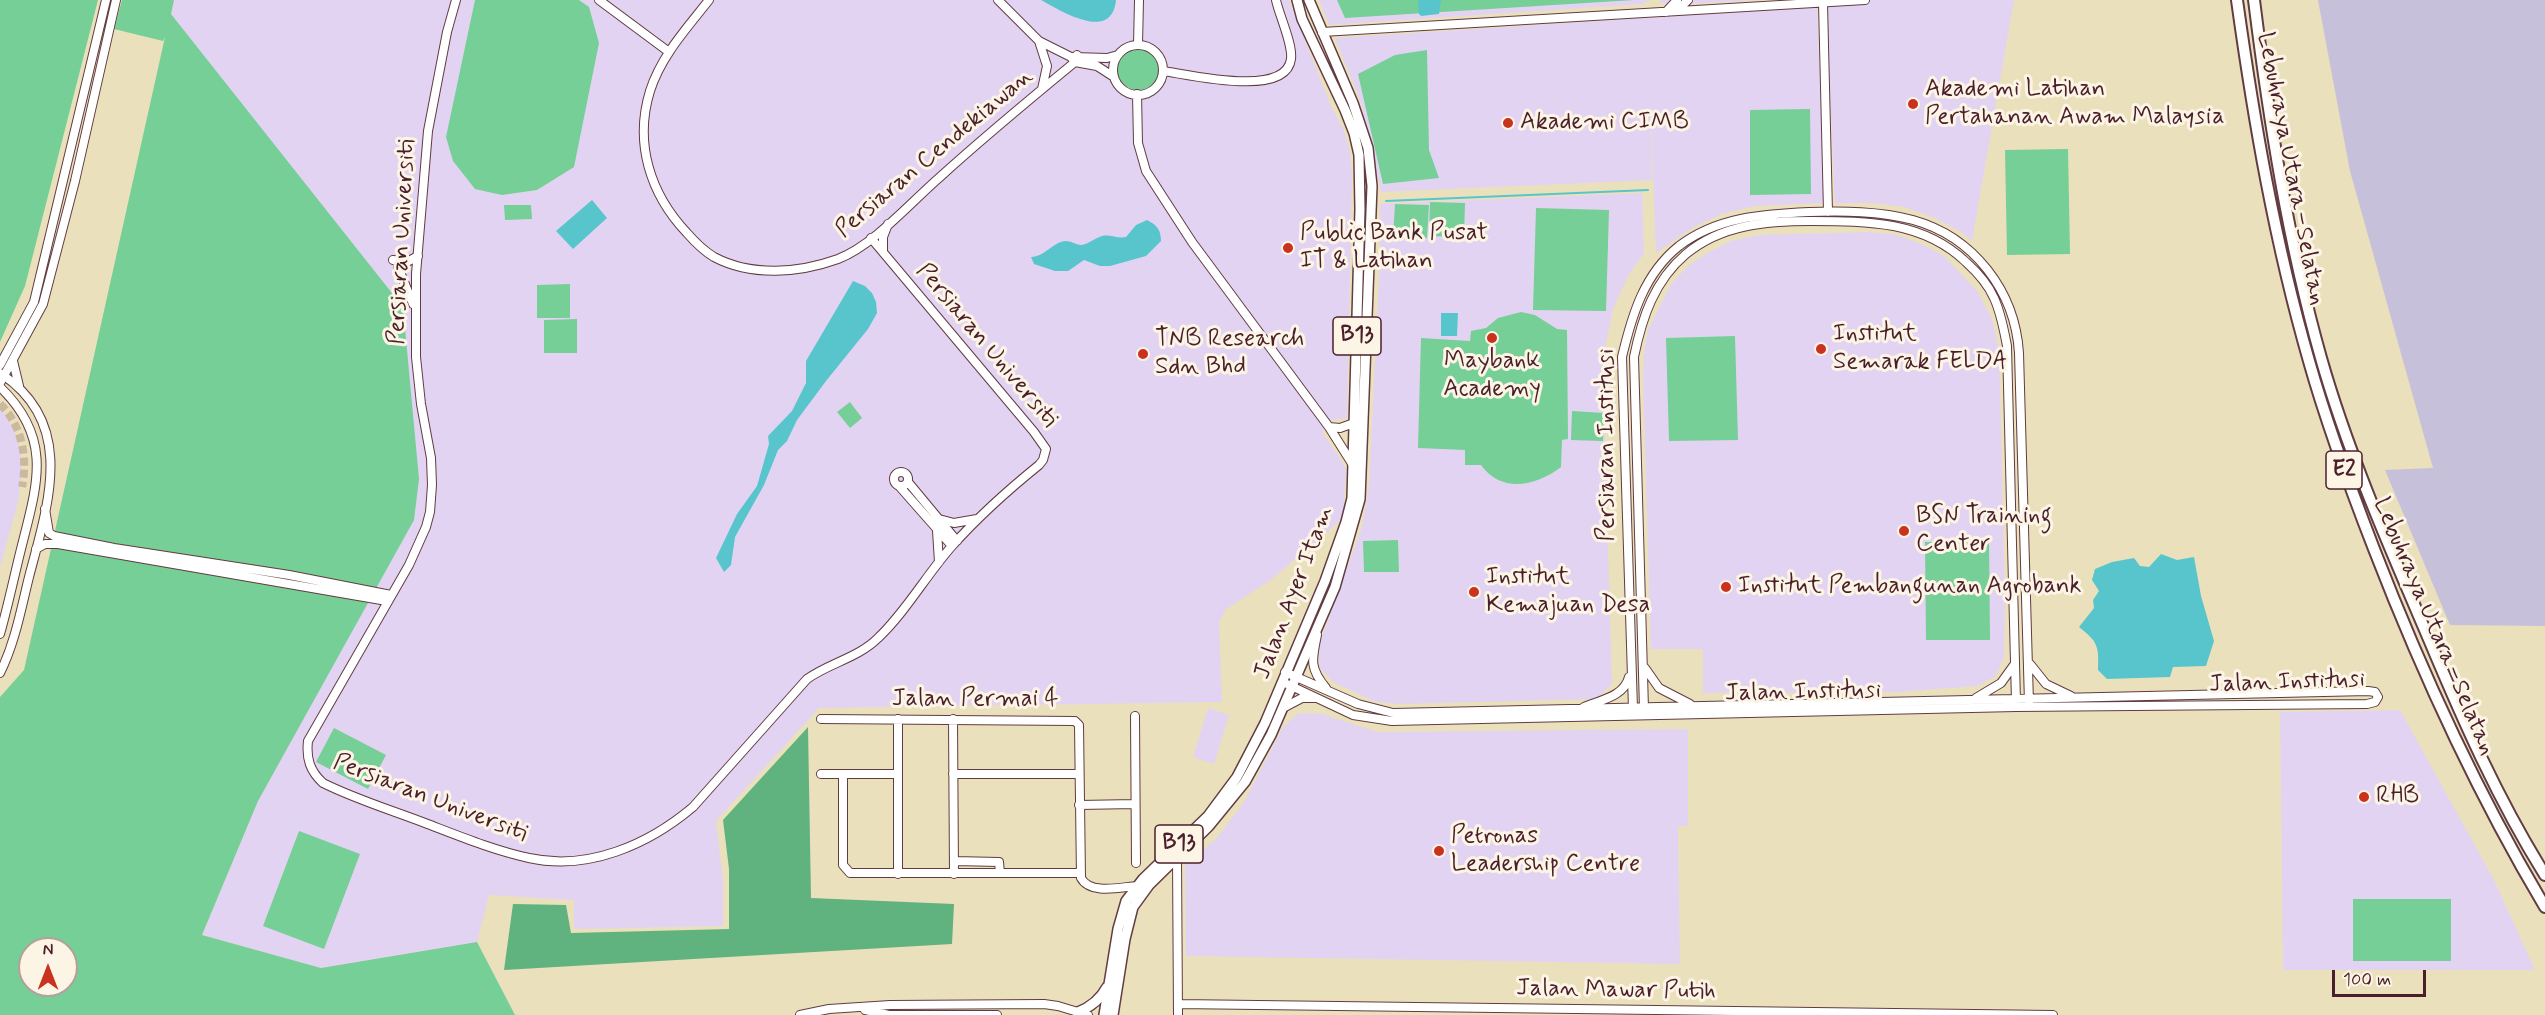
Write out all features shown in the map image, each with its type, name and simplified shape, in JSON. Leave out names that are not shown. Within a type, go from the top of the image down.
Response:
[{"type":"highway","name":"Lebuhraya Utara–Selatan","points":[[2237,0],[2253,115],[2285,270],[2309,361],[2340,461],[2390,590],[2449,727],[2513,854],[2545,908]]},
{"type":"highway","name":"Lebuhraya Utara–Selatan","points":[[2254,0],[2268,110],[2289,219],[2321,358],[2350,447],[2463,720],[2527,847],[2545,875]]},
{"type":"main road","name":"Jalan Ayer Itam","points":[[1104,1015],[1118,929],[1126,901],[1137,886],[1208,816],[1238,777],[1265,723],[1325,581],[1352,498],[1360,209],[1359,155],[1354,133],[1302,19],[1297,0]]},
{"type":"main road","name":"Jalan Ayer Itam","points":[[1113,1015],[1125,939],[1133,907],[1149,885],[1209,826],[1245,782],[1271,735],[1335,586],[1360,499],[1372,186],[1368,148],[1353,102],[1309,0]]},
{"type":"main road","points":[[1078,1012],[1102,997],[1111,980]]},
{"type":"street","points":[[0,634],[37,481],[37,452],[28,423],[1,380],[6,357],[36,294],[106,0]]},
{"type":"street","points":[[0,364],[43,304],[75,181],[116,0]]},
{"type":"street","name":"Persiaran Universiti","points":[[456,0],[447,32],[428,131],[415,311],[421,404],[431,458],[432,494],[426,527],[409,565],[308,741],[307,757],[315,776],[334,788],[484,845],[531,858],[574,860],[603,855],[630,847],[677,820],[693,807],[807,679],[824,668],[858,653],[879,638],[954,543],[977,519],[1039,465],[1046,449],[871,238]]},
{"type":"street","points":[[599,0],[669,52]]},
{"type":"street","name":"Persiaran Cendekiawan","points":[[709,0],[669,52],[650,92],[644,118],[644,152],[653,183],[664,207],[694,240],[714,256],[746,267],[772,271],[813,267],[840,258],[857,248],[1042,90],[1074,58]]},
{"type":"street","points":[[998,0],[1039,41],[1097,66],[1114,77],[1125,91],[1137,94],[1153,89],[1159,83],[1163,71],[1162,63],[1155,51],[1138,45],[1125,48],[1114,63],[1114,77]]},
{"type":"street","points":[[1138,45],[1139,0]]},
{"type":"street","points":[[1163,71],[1258,82],[1280,76],[1288,69],[1292,54],[1276,0]]},
{"type":"street","points":[[1666,12],[1677,0]]},
{"type":"street","points":[[1677,11],[1688,0]]},
{"type":"street","points":[[1322,32],[1865,0]]},
{"type":"street","points":[[1822,3],[1828,212]]},
{"type":"street","points":[[1039,41],[1047,66],[1042,90]]},
{"type":"street","points":[[1074,58],[1107,58],[1118,55]]},
{"type":"street","points":[[1137,94],[1138,143],[1146,171],[1192,242],[1329,427],[1354,466]]},
{"type":"street","name":"Persiaran Institusi","points":[[1633,717],[1622,357],[1640,294],[1658,267],[1677,248],[1705,229],[1736,219],[1828,212],[1893,216],[1912,220],[1946,234],[1962,245],[1991,274],[2010,306],[2018,333],[2019,353],[2029,703]]},
{"type":"street","name":"Persiaran Institusi","points":[[1644,717],[1634,357],[1640,326],[1652,296],[1685,255],[1698,246],[1737,228],[1793,221],[1882,223],[1920,233],[1956,252],[1984,282],[1994,297],[2007,346],[2016,703]]},
{"type":"street","points":[[857,248],[883,252],[883,237],[889,222]]},
{"type":"street","points":[[415,311],[408,289],[395,263],[407,262],[418,256]]},
{"type":"street","points":[[0,673],[12,645],[51,487],[51,452],[37,409],[19,386],[6,357]]},
{"type":"street","points":[[1,380],[19,386]]},
{"type":"street","points":[[1329,427],[1340,428],[1354,423]]},
{"type":"street","points":[[897,473],[905,473],[909,482],[954,543],[936,528],[894,480],[897,473]]},
{"type":"street","points":[[900,487],[909,482]]},
{"type":"street","points":[[45,509],[49,533],[54,536],[389,598]]},
{"type":"street","points":[[938,519],[954,523],[977,519]]},
{"type":"street","points":[[936,528],[939,538],[939,562]]},
{"type":"street","points":[[36,549],[45,544],[58,544],[389,598]]},
{"type":"street","points":[[1320,619],[1312,660],[1318,678],[1328,691]]},
{"type":"street","points":[[2028,659],[2032,669],[2046,684],[2076,697]]},
{"type":"street","points":[[1972,699],[2001,683],[2015,663]]},
{"type":"street","points":[[1642,664],[1650,679],[1659,688],[1693,706]]},
{"type":"street","points":[[1580,708],[1621,692],[1627,685],[1631,667]]},
{"type":"street","name":"Jalan Institusi","points":[[1285,672],[1358,704],[1393,713],[1972,699],[2016,703]]},
{"type":"street","name":"Jalan Institusi","points":[[1281,681],[1353,715],[1392,721],[1644,717],[2016,703],[2367,704],[2375,702],[2378,697],[2375,692],[2368,691],[2076,697],[2029,703]]},
{"type":"street","points":[[1281,709],[1302,698],[1318,698]]},
{"type":"street","points":[[1135,716],[1136,863]]},
{"type":"street","name":"Jalan Permai 4","points":[[821,719],[1075,721],[1078,725],[1081,873]]},
{"type":"street","points":[[898,719],[898,874]]},
{"type":"street","points":[[953,719],[954,874]]},
{"type":"street","points":[[821,774],[898,774]]},
{"type":"street","points":[[843,774],[843,865],[850,873],[1081,873],[1082,882],[1088,886],[1116,888],[1137,886]]},
{"type":"street","points":[[953,774],[1079,774]]},
{"type":"street","points":[[1079,805],[1135,804]]},
{"type":"street","points":[[1177,858],[1178,1015]]},
{"type":"street","points":[[954,861],[999,862],[1000,873]]},
{"type":"street","points":[[1116,888],[1124,892],[1126,901]]},
{"type":"street","points":[[943,1003],[944,1014]]},
{"type":"street","points":[[800,1015],[829,1009],[943,1003],[1044,1004],[1088,1015]]},
{"type":"street","name":"Jalan Mawar Putih","points":[[1178,1004],[1306,1011],[2053,1015]]},
{"type":"street","points":[[855,1008],[889,1015],[997,1015]]},
{"type":"shaded area","points":[[174,0],[1289,0],[1331,106],[1343,128],[1350,152],[1352,175],[1347,418],[1332,420],[1322,432],[1346,471],[1343,518],[1272,579],[1225,610],[1219,623],[1222,702],[819,708],[716,821],[723,881],[723,926],[574,929],[574,900],[489,895],[477,942],[321,968],[202,935],[258,801],[171,14]]},
{"type":"shaded area","points":[[1319,0],[1650,0],[1642,4],[1329,25]]},
{"type":"shaded area","points":[[1660,0],[1762,0],[1686,4],[1660,3]]},
{"type":"shaded area","name":"Akademi Latihan Pertahanan Awam Malaysia","points":[[1830,0],[2014,0],[1972,241],[1961,232],[1935,218],[1904,207],[1872,203],[1835,203],[1826,5]]},
{"type":"shaded area","points":[[2318,0],[2545,0],[2545,626],[2450,625],[2385,470],[2433,468],[2350,171]]},
{"type":"shaded area","points":[[1817,7],[1825,203],[1755,206],[1721,214],[1692,228],[1656,253],[1650,99],[1652,180],[1381,192],[1361,103],[1335,38]]},
{"type":"shaded area","points":[[1642,193],[1644,253],[1628,276],[1613,309],[1605,348],[1603,374],[1612,684],[1596,699],[1400,704],[1376,702],[1333,682],[1319,667],[1319,645],[1362,527],[1369,485],[1380,256],[1380,204]]},
{"type":"shaded area","points":[[1870,232],[1897,235],[1924,245],[1944,256],[1978,292],[1992,319],[1998,345],[2000,388],[2005,601],[2004,657],[1996,676],[1977,686],[1897,692],[1703,693],[1703,649],[1651,649],[1643,378],[1648,330],[1671,284],[1688,266],[1731,241],[1759,235]]},
{"type":"shaded area","points":[[0,407],[14,430],[20,449],[22,471],[18,502],[0,567]]},
{"type":"shaded area","points":[[1208,708],[1229,715],[1214,764],[1193,757]]},
{"type":"shaded area","name":"RHB","points":[[2400,710],[2495,882],[2535,970],[2283,970],[2280,712]]},
{"type":"shaded area","name":"Petronas Leadership Centre","points":[[1299,713],[1322,714],[1377,732],[1688,729],[1688,826],[1678,826],[1680,964],[1186,956],[1185,865],[1217,838],[1244,802],[1283,727]]},
{"type":"green space","points":[[0,0],[98,0],[25,286],[0,342]]},
{"type":"green space","points":[[122,0],[174,0],[171,14],[403,307],[419,479],[414,520],[258,801],[202,935],[321,968],[477,942],[515,1015],[0,1015],[0,697],[24,670],[165,37],[163,41],[114,29]]},
{"type":"green space","points":[[475,0],[579,0],[589,7],[599,43],[574,167],[537,190],[502,195],[475,189],[453,161],[446,137]]},
{"type":"green space","points":[[1337,0],[1634,0],[1345,18]]},
{"type":"green space","points":[[1138,48],[1146,49],[1153,54],[1158,61],[1158,77],[1153,84],[1146,89],[1138,90],[1130,89],[1123,84],[1118,77],[1117,69],[1118,61],[1123,54],[1130,49]]},
{"type":"green space","points":[[1427,50],[1429,150],[1439,178],[1383,184],[1358,74],[1395,55]]},
{"type":"green space","points":[[1810,109],[1811,194],[1750,195],[1750,110]]},
{"type":"green space","points":[[2068,149],[2070,254],[2007,255],[2005,150]]},
{"type":"green space","points":[[1430,202],[1465,203],[1464,237],[1429,236]]},
{"type":"green space","points":[[1395,204],[1429,205],[1427,238],[1393,237]]},
{"type":"green space","points":[[504,205],[531,205],[532,219],[505,220]]},
{"type":"green space","points":[[1536,208],[1609,210],[1606,311],[1533,310]]},
{"type":"green space","points":[[570,284],[570,318],[537,318],[537,285]]},
{"type":"green space","points":[[1521,312],[1535,315],[1557,329],[1567,330],[1568,439],[1562,440],[1561,467],[1541,479],[1520,484],[1499,480],[1481,465],[1465,465],[1465,450],[1418,448],[1421,338],[1470,341],[1471,331],[1486,328],[1498,318]]},
{"type":"green space","points":[[577,319],[577,353],[544,353],[544,320]]},
{"type":"green space","points":[[1735,336],[1738,440],[1669,441],[1666,338]]},
{"type":"green space","points":[[850,402],[862,418],[850,428],[837,412]]},
{"type":"green space","points":[[1572,411],[1604,413],[1603,441],[1571,440]]},
{"type":"green space","points":[[1398,540],[1399,572],[1364,572],[1363,541]]},
{"type":"green space","points":[[1989,541],[1990,640],[1926,640],[1925,542]]},
{"type":"green space","points":[[808,727],[811,898],[954,904],[952,944],[504,970],[513,904],[566,905],[571,933],[729,929],[729,869],[723,820]]},
{"type":"green space","points":[[334,728],[386,755],[368,789],[316,762]]},
{"type":"green space","points":[[299,831],[360,854],[324,949],[263,926]]},
{"type":"green space","points":[[2353,899],[2451,899],[2451,961],[2353,961]]},
{"type":"water","points":[[1041,0],[1116,0],[1112,13],[1105,20],[1096,22],[1072,16]]},
{"type":"water","points":[[1418,0],[1441,0],[1439,14],[1421,16]]},
{"type":"water","points":[[592,200],[607,218],[573,249],[556,231]]},
{"type":"water","points":[[1147,220],[1158,228],[1161,241],[1146,256],[1110,266],[1100,266],[1084,260],[1068,271],[1055,271],[1034,264],[1031,257],[1040,255],[1061,242],[1068,241],[1080,245],[1102,236],[1126,237],[1136,225]]},
{"type":"water","points":[[853,281],[865,286],[872,293],[877,313],[868,329],[797,420],[787,441],[778,450],[764,485],[735,537],[731,565],[724,572],[716,558],[737,514],[757,486],[769,444],[768,436],[792,411],[806,383],[806,361]]},
{"type":"water","points":[[1441,313],[1458,313],[1457,336],[1441,336]]},
{"type":"water","points":[[2161,554],[2177,560],[2194,557],[2201,596],[2214,641],[2206,666],[2173,667],[2170,677],[2107,679],[2098,670],[2098,655],[2094,641],[2079,627],[2094,608],[2093,600],[2099,591],[2092,580],[2095,569],[2112,562],[2134,558],[2140,566],[2149,567]]},
{"type":"waterway","points":[[1386,201],[1648,190]]},
{"type":"tunnel","points":[[0,404],[14,422],[22,442],[24,465],[22,487]]},
{"type":"place","name":"Akademi Latihan Pertahanan Awam Malaysia","points":[[1913,104]]},
{"type":"place","name":"Akademi CIMB","points":[[1508,123]]},
{"type":"place","name":"Public Bank Pusat IT & Latihan","points":[[1288,248]]},
{"type":"place","name":"Maybank Academy","points":[[1492,338]]},
{"type":"place","name":"Institut Semarak FELDA","points":[[1821,349]]},
{"type":"place","name":"TNB Research Sdn Bhd","points":[[1143,354]]},
{"type":"place","name":"BSN Training Center","points":[[1904,531]]},
{"type":"place","name":"Institut Pembangunan Agrobank","points":[[1726,587]]},
{"type":"place","name":"Institut Kemajuan Desa","points":[[1474,592]]},
{"type":"place","name":"RHB","points":[[2364,797]]},
{"type":"place","name":"Petronas Leadership Centre","points":[[1439,851]]}]
